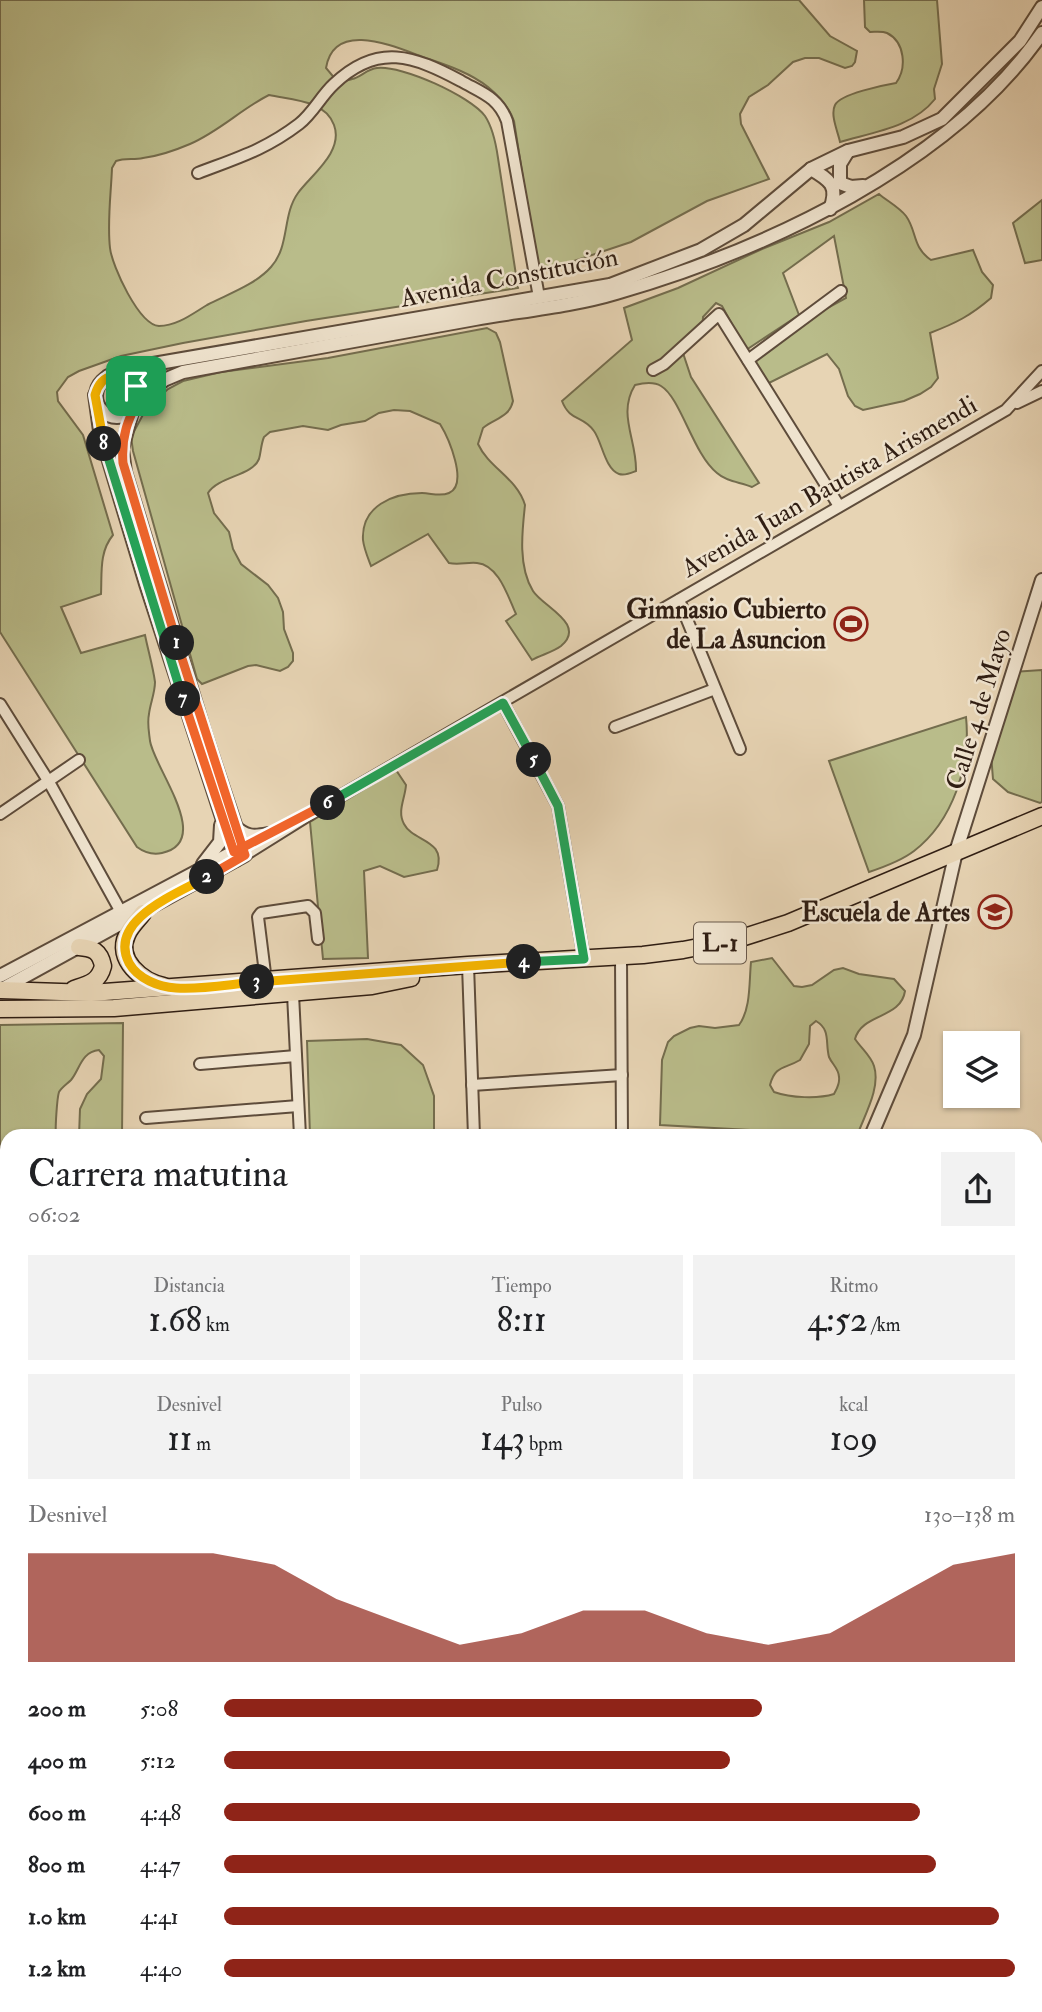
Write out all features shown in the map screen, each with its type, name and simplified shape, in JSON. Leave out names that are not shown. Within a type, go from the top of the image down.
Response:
[{"type":"main road","name":"L-1","points":[[1,977],[60,993],[176,988],[468,965],[621,957],[683,950],[759,934],[1042,816]]},
{"type":"main road","points":[[143,913],[126,936],[124,953],[132,969],[143,977],[154,984],[176,988]]},
{"type":"main road","name":"L-1","points":[[60,993],[93,983],[101,972],[103,966],[97,952],[89,947],[79,947]]},
{"type":"main road","name":"L-1","points":[[0,1009],[114,1008],[372,986],[468,965]]},
{"type":"street","name":"Avenida Constitución","points":[[108,376],[136,367],[610,285],[701,250],[744,225],[811,169],[848,151],[903,137],[942,119],[1020,41],[1042,7]]},
{"type":"street","name":"Avenida Constitución","points":[[134,407],[164,380],[183,372],[614,294],[706,263],[830,209],[948,133],[995,90],[1026,57],[1042,33]]},
{"type":"street","points":[[198,173],[264,148],[278,139],[302,121],[333,84],[356,66],[374,59],[425,62],[493,98],[502,108],[507,121],[539,297]]},
{"type":"street","points":[[848,151],[840,164],[840,183],[850,187],[868,186]]},
{"type":"street","points":[[811,169],[828,179],[832,187],[834,197],[830,209]]},
{"type":"street","points":[[748,360],[841,291]]},
{"type":"street","points":[[653,370],[664,364],[719,314],[839,506]]},
{"type":"street","name":"Avenida Juan Bautista Arismendi","points":[[1006,410],[1042,371]]},
{"type":"street","points":[[108,376],[124,376],[136,386],[134,407],[122,449],[125,472],[234,826],[239,854],[221,814],[100,431],[95,395],[102,381],[108,376]]},
{"type":"street","name":"Avenida Juan Bautista Arismendi","points":[[1,977],[79,947],[143,913],[239,854],[1031,394],[1042,391]]},
{"type":"street","points":[[95,395],[97,404],[108,416],[116,418],[134,407]]},
{"type":"street","name":"Calle 4 de Mayo","points":[[874,1129],[914,1035],[956,852],[1042,580]]},
{"type":"street","points":[[679,600],[740,750]]},
{"type":"street","points":[[615,727],[715,689]]},
{"type":"street","points":[[503,703],[558,806],[584,959]]},
{"type":"street","points":[[0,704],[49,782],[121,912]]},
{"type":"street","points":[[0,814],[79,760]]},
{"type":"street","name":"Avenida Juan Bautista Arismendi","points":[[1,977],[198,870],[239,854],[268,834],[311,813]]},
{"type":"street","points":[[198,870],[220,842],[221,814]]},
{"type":"street","points":[[234,826],[243,834],[253,837],[268,834]]},
{"type":"street","points":[[266,981],[258,917],[261,913],[308,906],[315,913],[318,939]]},
{"type":"street","points":[[621,957],[622,1129]]},
{"type":"street","points":[[468,965],[474,1129]]},
{"type":"street","points":[[293,993],[300,1129]]},
{"type":"street","points":[[201,1064],[296,1056]]},
{"type":"street","points":[[472,1085],[622,1075]]},
{"type":"street","points":[[146,1118],[298,1106]]},
{"type":"green space","points":[[0,0],[799,0],[830,36],[857,51],[855,62],[845,68],[819,58],[805,58],[793,62],[768,85],[749,97],[740,114],[741,124],[769,179],[707,201],[631,242],[538,273],[514,121],[500,98],[465,73],[397,48],[367,40],[353,40],[341,44],[331,53],[326,68],[336,80],[350,80],[377,68],[402,71],[451,91],[485,116],[496,147],[518,288],[306,321],[121,356],[68,377],[57,392],[58,401],[83,435],[113,535],[103,556],[101,594],[61,607],[81,653],[145,635],[155,682],[148,728],[154,753],[182,820],[183,835],[177,846],[155,854],[137,847],[0,632]],"holes":[[[269,95],[307,103],[323,110],[330,117],[336,135],[325,162],[293,202],[277,259],[257,279],[184,319],[159,326],[151,323],[135,306],[112,256],[109,228],[112,168],[116,161],[155,156],[190,144]]]},
{"type":"green space","points":[[864,0],[937,0],[942,64],[934,89],[935,99],[916,116],[892,127],[840,142],[834,118],[835,105],[853,94],[896,83],[902,70],[898,42],[885,32],[870,32],[865,27]]},
{"type":"green space","points":[[879,194],[906,216],[921,250],[931,260],[973,250],[982,272],[993,285],[991,298],[962,318],[930,333],[938,378],[931,387],[904,401],[863,410],[855,406],[848,396],[839,369],[827,354],[767,384],[755,369],[755,359],[809,318],[846,298],[834,236],[783,273],[799,315],[746,350],[722,306],[716,303],[703,317],[702,336],[683,353],[691,377],[759,483],[752,487],[717,473],[701,453],[668,392],[658,384],[651,383],[635,385],[628,406],[636,471],[623,475],[614,471],[594,431],[573,416],[562,401],[632,340],[624,308],[678,288],[829,222]]},
{"type":"green space","points":[[1042,200],[1042,260],[1025,263],[1013,223]]},
{"type":"green space","points":[[487,328],[496,333],[500,342],[513,401],[505,414],[483,428],[478,444],[521,496],[525,505],[522,538],[528,582],[538,597],[566,623],[568,638],[558,648],[532,660],[506,621],[516,614],[497,576],[485,565],[449,563],[428,534],[371,566],[363,540],[367,518],[373,510],[400,496],[449,493],[455,488],[457,480],[455,460],[440,424],[410,411],[394,410],[379,413],[365,421],[328,430],[303,426],[270,432],[264,437],[255,465],[213,487],[208,493],[214,513],[229,532],[233,549],[241,564],[268,585],[278,598],[293,661],[280,671],[256,665],[248,666],[202,684],[197,679],[133,451],[131,437],[146,409],[168,389],[183,381],[221,372],[328,358]]},
{"type":"green space","points":[[1042,670],[1040,803],[1008,792],[993,779],[991,754],[1014,672]]},
{"type":"green space","points":[[966,717],[967,735],[962,773],[949,808],[939,824],[928,839],[909,855],[869,872],[829,761]]},
{"type":"green space","points":[[396,770],[406,785],[401,810],[404,824],[437,852],[437,870],[404,877],[380,866],[364,871],[368,958],[323,959],[310,822]]},
{"type":"green space","points":[[772,958],[794,986],[812,985],[834,970],[843,968],[859,974],[894,979],[905,991],[896,1007],[865,1024],[855,1039],[871,1059],[876,1075],[874,1093],[860,1129],[732,1129],[660,1125],[662,1060],[668,1042],[690,1028],[739,1025],[748,1003],[751,962]],"holes":[[[816,1021],[824,1028],[829,1057],[839,1074],[839,1084],[834,1094],[804,1097],[774,1092],[770,1085],[772,1079],[781,1068],[800,1060],[809,1044],[810,1026]]]},
{"type":"green space","points":[[123,1023],[122,1129],[79,1129],[80,1109],[87,1094],[101,1079],[104,1056],[99,1050],[85,1057],[71,1080],[59,1092],[56,1129],[0,1129],[0,1025]]},
{"type":"green space","points":[[367,1039],[401,1045],[423,1065],[434,1096],[434,1129],[310,1129],[307,1041]]},
{"type":"place","name":"Gimnasio Cubierto de La Asuncion","points":[[851,624]]},
{"type":"place","name":"Escuela de Artes","points":[[995,912]]},
{"type":"route","points":[[136,386],[124,376],[108,376],[102,381],[95,395],[100,431],[146,584],[234,852],[242,847],[311,813],[503,703],[558,806],[584,959],[468,965],[176,988],[154,984],[132,969],[124,953],[126,936],[143,913],[245,855],[242,847],[234,826],[205,734],[125,472],[122,449],[126,428],[137,402],[136,386]]}]
